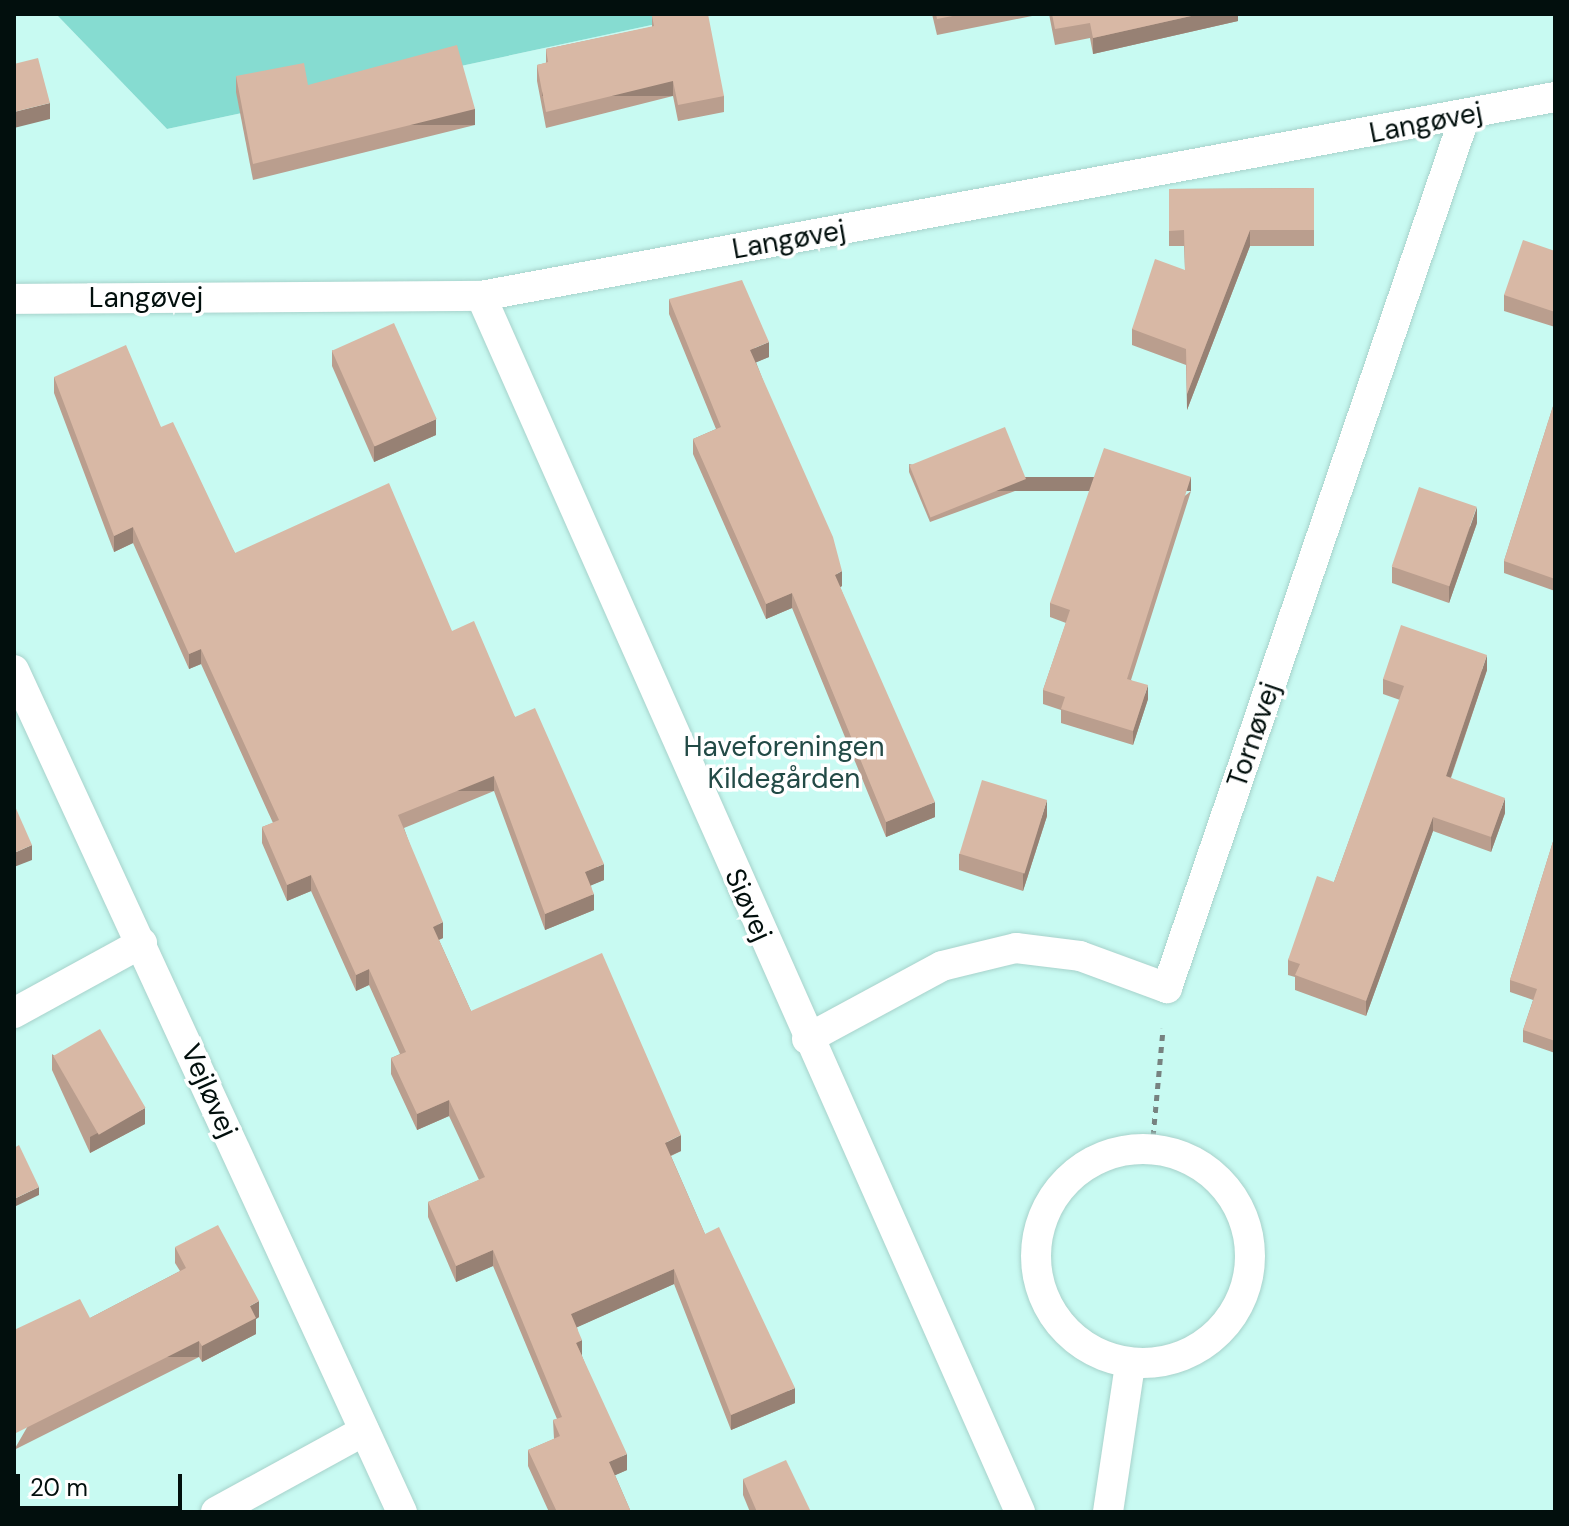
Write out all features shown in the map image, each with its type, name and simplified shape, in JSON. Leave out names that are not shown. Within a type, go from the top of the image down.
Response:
[{"type":"lane","name":"Langøvej","points":[[14,299],[481,296],[1555,97]]},
{"type":"lane","name":"Tornøvej","points":[[1167,988],[1465,116]]},
{"type":"lane","name":"Siøvej","points":[[481,296],[807,1039],[1020,1512]]},
{"type":"lane","name":"Vejløvej","points":[[14,670],[402,1512]]},
{"type":"lane","points":[[14,1013],[142,943]]},
{"type":"lane","points":[[807,1039],[942,966],[1016,948],[1080,956],[1167,988]]},
{"type":"lane","points":[[1152,1148],[1202,1165],[1230,1191],[1246,1223],[1251,1261],[1227,1324],[1205,1345],[1170,1360],[1130,1364],[1095,1353],[1062,1328],[1042,1297],[1035,1249],[1053,1196],[1092,1161],[1152,1148]]},
{"type":"lane","points":[[1108,1512],[1130,1364]]},
{"type":"lane","points":[[216,1512],[364,1431]]},
{"type":"path","points":[[1152,1148],[1167,988]]},
{"type":"green space","name":"Haveforeningen Kildegården","points":[[14,14],[56,14],[167,129],[703,14],[1555,14],[1555,1512],[14,1512]]},
{"type":"shaded area","points":[[56,14],[703,14],[167,129]]},
{"type":"building","points":[[708,14],[724,96],[678,105],[673,81],[546,112],[537,65],[548,62],[546,49],[654,26],[652,16]]},
{"type":"building","points":[[936,14],[963,14],[937,19]]},
{"type":"building","points":[[1052,14],[1200,14],[1093,38],[1090,23],[1055,29]]},
{"type":"building","points":[[457,45],[475,109],[253,164],[236,76],[304,63],[308,85]]},
{"type":"building","points":[[38,58],[50,103],[14,112],[14,64]]},
{"type":"building","points":[[1314,188],[1314,230],[1250,230],[1187,394],[1186,349],[1132,329],[1155,259],[1185,270],[1184,230],[1169,231],[1169,189]]},
{"type":"building","points":[[1523,240],[1555,251],[1555,312],[1504,295]]},
{"type":"building","points":[[742,280],[769,342],[750,350],[833,537],[842,571],[835,575],[935,802],[886,822],[792,593],[766,604],[693,439],[721,427],[669,299]]},
{"type":"building","points":[[394,323],[437,419],[375,447],[332,351]]},
{"type":"building","points":[[126,345],[161,427],[173,422],[235,553],[389,483],[452,631],[474,621],[515,717],[535,708],[604,864],[585,872],[594,894],[545,914],[494,776],[398,815],[443,922],[433,927],[471,1011],[602,953],[681,1135],[665,1143],[705,1234],[719,1227],[795,1388],[731,1415],[674,1269],[571,1314],[582,1340],[576,1343],[627,1454],[609,1462],[631,1512],[557,1512],[528,1450],[560,1436],[553,1420],[562,1417],[493,1250],[456,1266],[428,1202],[485,1177],[449,1100],[417,1114],[391,1058],[406,1052],[369,969],[356,975],[311,875],[287,885],[262,827],[279,820],[201,649],[189,654],[133,527],[114,536],[54,377]]},
{"type":"building","points":[[1555,400],[1555,579],[1504,561]]},
{"type":"building","points":[[1005,427],[1026,479],[930,518],[910,466]]},
{"type":"building","points":[[1104,448],[1191,477],[1127,679],[1148,685],[1133,731],[1061,709],[1065,697],[1043,690],[1070,610],[1050,603]]},
{"type":"building","points":[[1419,487],[1477,507],[1449,586],[1392,566]]},
{"type":"building","points":[[1401,625],[1487,655],[1446,776],[1505,798],[1491,837],[1433,817],[1366,1001],[1295,975],[1300,964],[1288,960],[1317,876],[1334,882],[1404,686],[1383,679]]},
{"type":"building","points":[[982,780],[1047,800],[1025,874],[959,854]]},
{"type":"building","points":[[14,804],[32,845],[14,853]]},
{"type":"building","points":[[1555,835],[1555,1041],[1523,1030],[1537,989],[1510,980]]},
{"type":"building","points":[[100,1029],[146,1108],[99,1135],[53,1056]]},
{"type":"building","points":[[19,1145],[39,1187],[14,1199],[14,1148]]},
{"type":"building","points":[[218,1225],[259,1301],[250,1306],[256,1318],[202,1346],[199,1341],[14,1434],[14,1330],[80,1299],[90,1318],[186,1268],[175,1247]]},
{"type":"building","points":[[786,1460],[811,1512],[757,1512],[743,1479]]}]
